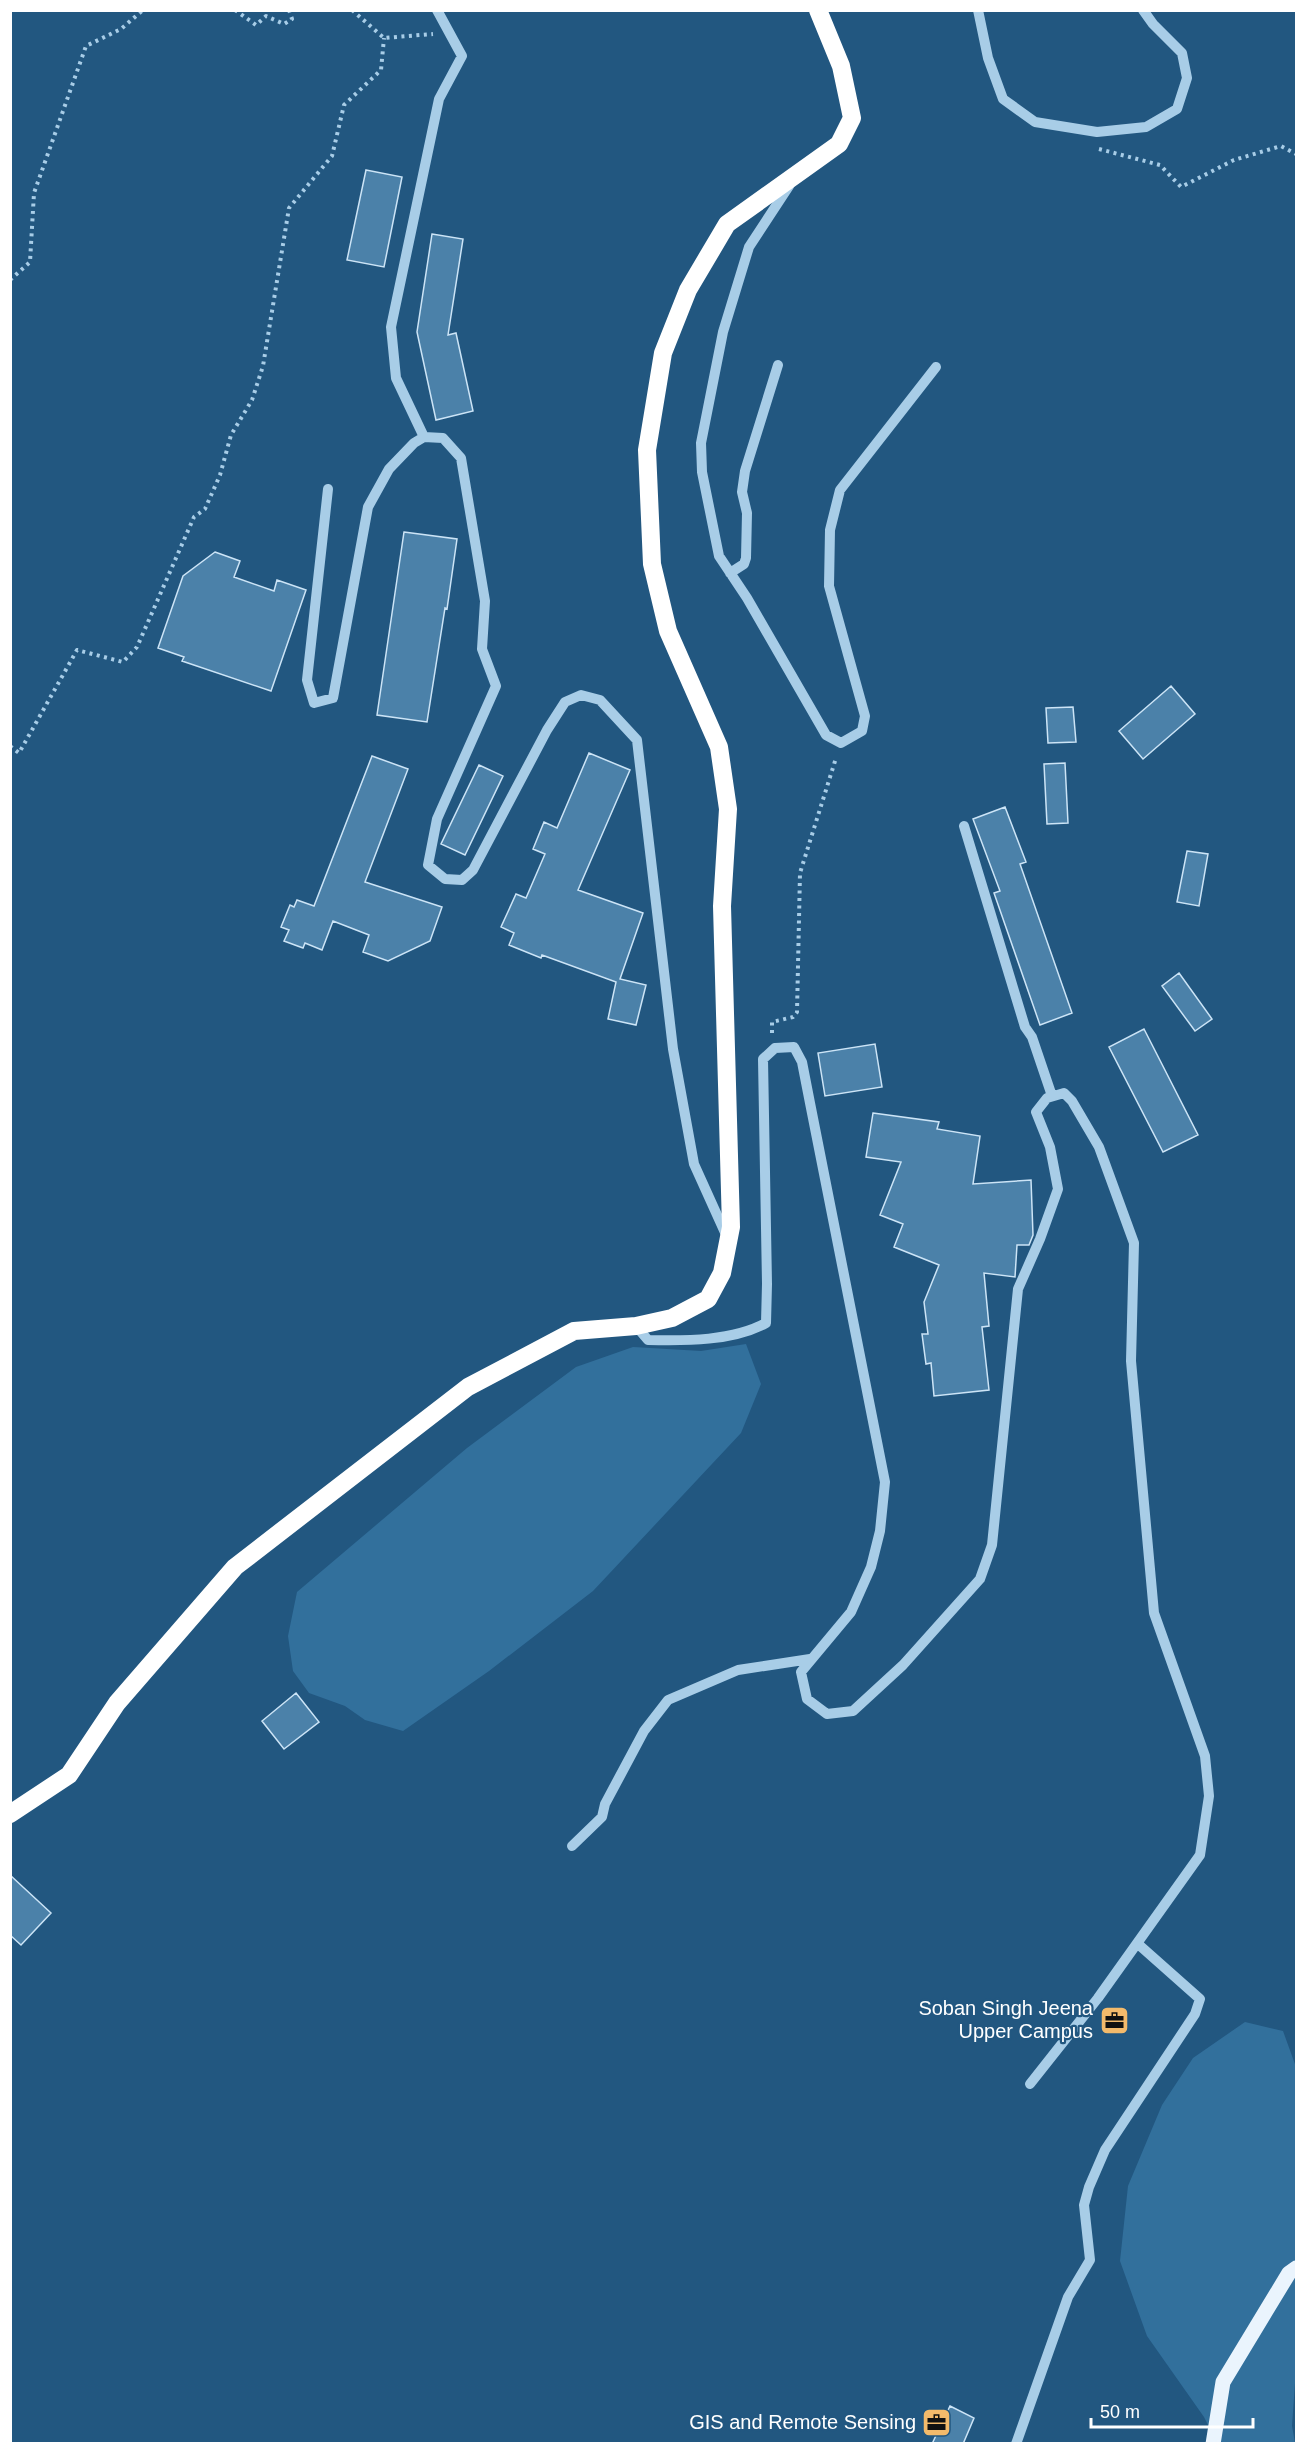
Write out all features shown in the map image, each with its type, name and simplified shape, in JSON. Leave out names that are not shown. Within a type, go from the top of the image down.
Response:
[{"type":"highway","points":[[10,1814],[69,1775],[117,1703],[235,1567],[468,1387],[574,1331],[636,1326],[672,1318],[708,1299],[723,1273],[731,1227],[722,906],[728,810],[719,747],[668,631],[652,564],[647,450],[663,353],[688,290],[727,224],[839,144],[852,118],[841,66],[818,10]]},
{"type":"main road","points":[[1213,2444],[1223,2382],[1289,2273],[1296,2268]]},
{"type":"street","points":[[424,437],[396,378],[391,327],[439,99],[462,56],[437,10]]},
{"type":"street","points":[[978,10],[988,58],[1003,99],[1035,122],[1096,132],[1146,128],[1178,109],[1187,78],[1182,53],[1153,24],[1143,10]]},
{"type":"street","points":[[795,176],[749,246],[723,332],[701,443],[702,472],[719,556],[826,735],[841,743],[862,731],[865,716],[829,585],[830,530],[840,490],[936,367]]},
{"type":"street","points":[[730,573],[744,564],[746,558],[747,513],[742,492],[745,471],[778,365]]},
{"type":"street","points":[[328,489],[307,680],[314,703],[333,698],[368,507],[389,470],[414,442],[424,437],[443,438],[460,458],[485,601],[482,649],[496,686],[437,819],[428,865],[446,879],[462,880],[473,870],[547,730],[565,702],[581,695],[600,700],[637,740],[673,1049],[694,1164],[729,1240]]},
{"type":"street","points":[[964,826],[1025,1027],[1032,1037],[1052,1096]]},
{"type":"street","points":[[636,1326],[648,1340],[675,1341],[750,1332],[766,1323],[763,1059],[775,1048],[794,1047],[802,1062],[885,1482],[880,1531],[871,1567],[851,1611],[801,1672],[807,1699],[828,1714],[853,1711],[903,1665],[980,1579],[992,1545],[1018,1289],[1059,1189],[1050,1147],[1036,1112],[1047,1098],[1064,1093],[1072,1101],[1099,1147],[1134,1243],[1131,1361],[1154,1613],[1204,1756],[1209,1797],[1200,1855],[1138,1944],[1030,2084]]},
{"type":"street","points":[[572,1846],[602,1817],[605,1804],[644,1731],[668,1700],[738,1670],[810,1659]]},
{"type":"street","points":[[1016,2444],[1068,2297],[1090,2260],[1084,2205],[1089,2187],[1105,2150],[1195,2014],[1200,1999],[1138,1944]]},
{"type":"path","points":[[10,280],[30,262],[34,193],[86,46],[121,29],[143,10]]},
{"type":"path","points":[[235,10],[256,25],[266,16],[284,24],[292,19],[289,10]]},
{"type":"path","points":[[352,10],[384,38],[449,33]]},
{"type":"path","points":[[10,746],[19,753],[77,650],[123,662],[136,647],[194,518],[205,509],[220,476],[231,435],[252,400],[263,366],[289,208],[332,156],[344,105],[381,70],[384,38]]},
{"type":"path","points":[[1096,132],[1096,148],[1160,165],[1181,187],[1234,160],[1281,146],[1296,154]]},
{"type":"path","points":[[775,1048],[772,1022],[793,1017],[797,1012],[800,873],[841,743]]},
{"type":"shaded area","points":[[746,1344],[761,1384],[741,1433],[593,1591],[489,1671],[403,1731],[365,1720],[345,1706],[309,1693],[293,1671],[288,1636],[297,1592],[467,1448],[576,1367],[633,1347],[701,1351]]},
{"type":"shaded area","points":[[1245,2022],[1283,2031],[1296,2067],[1296,2369],[1292,2426],[1295,2443],[1217,2443],[1204,2417],[1147,2336],[1120,2261],[1128,2186],[1162,2105],[1193,2058]]},
{"type":"building","points":[[366,170],[402,177],[384,267],[347,260]]},
{"type":"building","points":[[432,234],[463,239],[448,335],[456,333],[473,411],[436,420],[417,332]]},
{"type":"building","points":[[404,532],[457,539],[427,722],[377,715]]},
{"type":"building","points":[[215,552],[240,561],[234,577],[274,591],[277,580],[306,590],[271,691],[182,661],[184,657],[158,648],[183,576]]},
{"type":"building","points":[[1171,686],[1195,714],[1143,759],[1119,731]]},
{"type":"building","points":[[1073,707],[1076,742],[1048,743],[1046,708]]},
{"type":"building","points":[[589,753],[630,770],[578,890],[643,913],[620,979],[646,985],[636,1025],[608,1019],[616,982],[542,955],[541,958],[509,945],[514,933],[501,927],[516,894],[526,898],[545,854],[533,849],[544,822],[557,828]]},
{"type":"building","points":[[372,756],[408,769],[365,882],[442,907],[430,941],[388,961],[363,952],[369,935],[333,921],[322,950],[305,943],[303,948],[284,941],[289,930],[281,927],[290,905],[294,907],[297,900],[314,906]]},
{"type":"building","points":[[1065,763],[1068,823],[1047,824],[1044,764]]},
{"type":"building","points":[[479,765],[503,776],[465,855],[441,844]]},
{"type":"building","points":[[1005,807],[1026,862],[1020,864],[1072,1013],[1040,1025],[994,893],[1000,891],[973,819]]},
{"type":"building","points":[[1187,851],[1208,854],[1199,906],[1177,902]]},
{"type":"building","points":[[1179,973],[1212,1019],[1195,1031],[1162,986]]},
{"type":"building","points":[[1144,1029],[1198,1135],[1163,1152],[1109,1047]]},
{"type":"building","points":[[875,1044],[882,1087],[825,1096],[818,1053]]},
{"type":"building","points":[[873,1113],[939,1122],[937,1129],[980,1136],[973,1184],[1031,1180],[1033,1235],[1029,1245],[1017,1245],[1015,1277],[984,1273],[989,1326],[982,1327],[989,1390],[934,1396],[931,1363],[926,1364],[922,1334],[928,1334],[924,1302],[939,1265],[894,1247],[903,1224],[880,1215],[901,1162],[866,1157]]},
{"type":"building","points":[[296,1693],[319,1722],[284,1749],[262,1721]]},
{"type":"building","points":[[10,1875],[51,1913],[21,1945],[10,1935]]},
{"type":"building","points":[[950,2406],[974,2418],[963,2444],[932,2444]]},
{"type":"place","name":"Soban Singh Jeena Upper Campus","points":[[1114,2020]]},
{"type":"place","name":"GIS and Remote Sensing","points":[[937,2422]]}]
